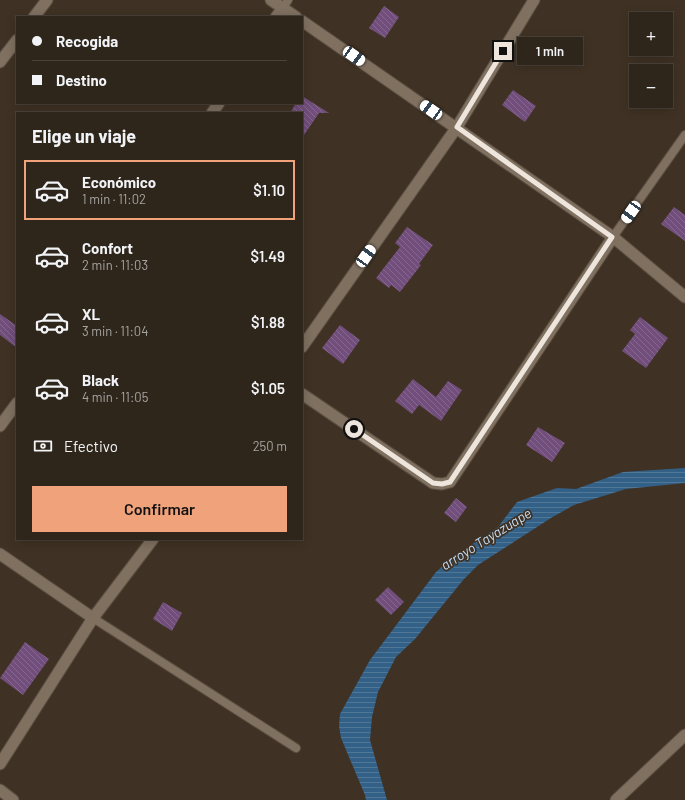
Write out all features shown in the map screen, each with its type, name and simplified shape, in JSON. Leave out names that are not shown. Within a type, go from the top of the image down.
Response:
[{"type":"street","points":[[35,16],[47,0]]},
{"type":"street","points":[[271,0],[294,16]]},
{"type":"street","points":[[303,346],[457,127],[534,0]]},
{"type":"street","points":[[303,22],[457,127],[612,237],[685,297]]},
{"type":"street","points":[[0,62],[16,41]]},
{"type":"street","points":[[303,395],[433,483],[442,484],[450,482],[612,237]]},
{"type":"street","points":[[0,426],[16,404]]},
{"type":"street","points":[[0,764],[93,618],[152,540]]},
{"type":"street","points":[[0,554],[93,618]]},
{"type":"street","points":[[616,800],[685,735]]},
{"type":"street","points":[[0,790],[13,800]]},
{"type":"lane","points":[[612,237],[685,135]]},
{"type":"lane","points":[[93,618],[296,748]]},
{"type":"water","name":"arroyo Tayazuape","points":[[685,468],[685,483],[626,489],[574,505],[478,565],[464,579],[415,639],[396,657],[378,692],[372,717],[370,740],[387,800],[366,800],[341,738],[339,726],[340,714],[370,660],[436,572],[453,557],[498,527],[517,502],[557,488],[576,489],[623,472]]},
{"type":"building","points":[[384,6],[399,17],[385,38],[369,28]]},
{"type":"building","points":[[513,90],[536,106],[525,122],[502,105]]},
{"type":"building","points":[[303,97],[329,113],[319,113],[303,137],[303,112],[291,112],[295,104],[303,104]]},
{"type":"building","points":[[674,207],[685,215],[685,241],[661,224]]},
{"type":"building","points":[[407,227],[433,245],[419,264],[421,265],[400,292],[391,285],[389,288],[376,278],[400,247],[395,243]]},
{"type":"building","points":[[0,314],[16,325],[16,347],[0,335]]},
{"type":"building","points":[[640,317],[668,338],[646,368],[622,351],[635,334],[630,330]]},
{"type":"building","points":[[340,325],[360,340],[343,364],[322,348]]},
{"type":"building","points":[[413,379],[436,397],[448,381],[462,390],[441,421],[419,405],[412,414],[395,401]]},
{"type":"building","points":[[538,427],[565,443],[552,462],[526,445]]},
{"type":"building","points":[[456,498],[467,507],[456,522],[444,513]]},
{"type":"building","points":[[388,587],[404,602],[391,615],[375,600]]},
{"type":"building","points":[[163,602],[182,613],[172,631],[153,619]]},
{"type":"building","points":[[25,642],[49,659],[23,695],[0,678]]},
{"type":"route","points":[[354,429],[433,483],[442,484],[450,482],[612,237],[457,127],[503,51]]}]
